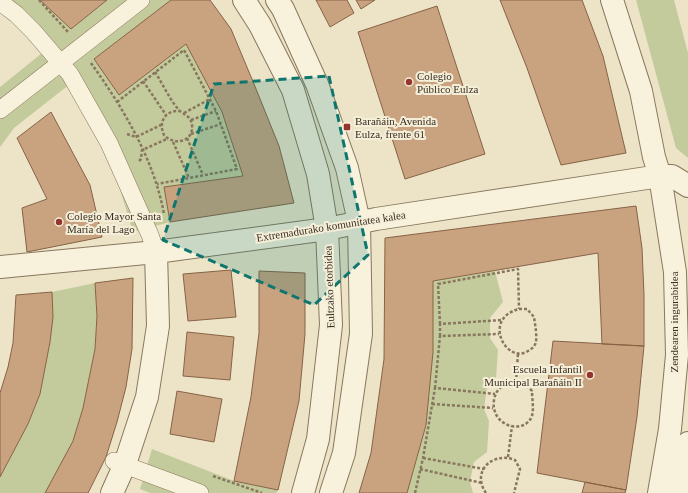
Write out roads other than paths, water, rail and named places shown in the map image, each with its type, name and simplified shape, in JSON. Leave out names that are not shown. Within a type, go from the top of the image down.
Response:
[{"type":"street","points":[[0,110],[141,0]]},
{"type":"street","name":"Eultzako etorbidea","points":[[244,0],[260,25],[293,90],[318,174],[327,229],[331,325],[318,440],[303,493]]},
{"type":"street","points":[[277,0],[283,9],[317,84],[347,168],[359,222],[361,334],[344,453],[331,493]]},
{"type":"street","name":"Zendearen ingurabidea","points":[[612,0],[640,91],[654,157],[660,176],[675,272],[677,355],[670,429],[659,493]]},
{"type":"street","points":[[0,2],[16,14],[33,31],[70,74],[109,143],[150,235],[156,252],[158,326],[147,397],[120,463],[112,493]]},
{"type":"street","points":[[660,176],[672,176],[688,186]]},
{"type":"street","name":"Extremadurako komunitatea kalea","points":[[0,267],[156,252],[327,229],[359,222],[660,176]]},
{"type":"street","points":[[681,493],[688,443]]},
{"type":"street","points":[[120,463],[200,493]]},
{"type":"place","name":"Colegio Público Eulza","points":[[409,82]]},
{"type":"place","name":"Barañáin, Avenida Eulza, frente 61","points":[[347,127]]},
{"type":"place","name":"Colegio Mayor Santa María del Lago","points":[[59,222]]},
{"type":"place","name":"Escuela Infantil Municipal Barañáin II","points":[[590,375]]}]
